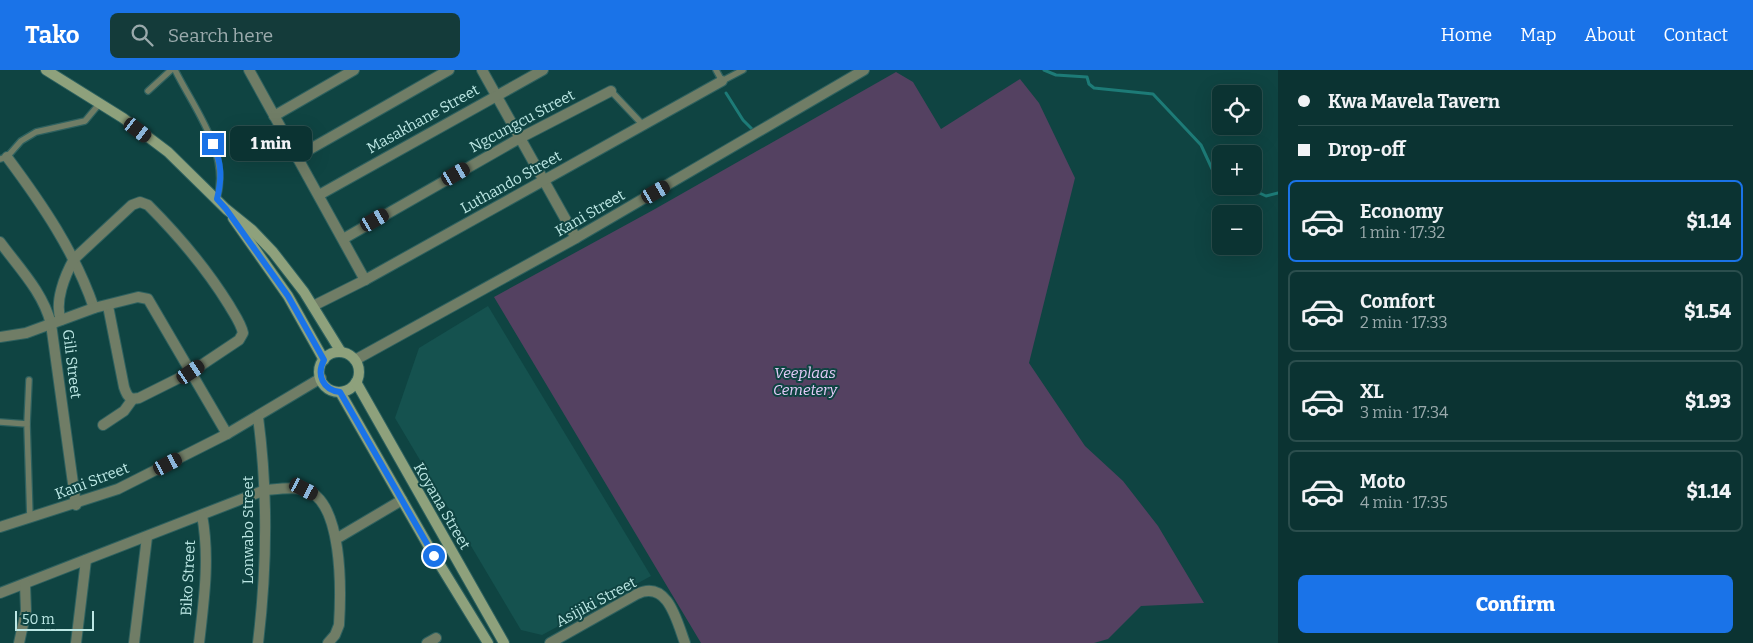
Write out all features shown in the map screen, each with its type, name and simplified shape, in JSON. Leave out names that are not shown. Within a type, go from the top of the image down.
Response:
[{"type":"main road","points":[[46,70],[100,103],[168,152],[217,199],[288,296],[324,360]]},
{"type":"main road","points":[[226,209],[241,220],[273,252],[313,306],[341,352],[355,360],[359,369],[356,382],[352,387],[340,392],[328,388],[320,378],[321,366],[324,360],[328,356],[341,352]]},
{"type":"main road","name":"Koyana Street","points":[[356,382],[504,643]]},
{"type":"main road","name":"Koyana Street","points":[[340,392],[488,643]]},
{"type":"street","points":[[274,116],[354,70]]},
{"type":"street","points":[[298,156],[449,70]]},
{"type":"street","points":[[482,70],[576,238]]},
{"type":"street","name":"Masakhane Street","points":[[319,195],[543,70]]},
{"type":"street","name":"Kani Street","points":[[355,360],[576,238],[864,70]]},
{"type":"street","points":[[253,71],[274,116],[298,156],[365,280]]},
{"type":"street","name":"Luthando Street","points":[[313,306],[365,280],[722,81]]},
{"type":"street","name":"Ngcungcu Street","points":[[343,238],[520,138],[611,91]]},
{"type":"street","points":[[4,158],[44,206],[74,259],[94,308]]},
{"type":"street","points":[[56,322],[68,269],[74,259],[132,206],[140,202],[148,205],[193,253],[242,328],[239,340],[191,372],[132,400],[124,411],[103,425]]},
{"type":"street","name":"Gili Street","points":[[0,242],[45,303],[56,322],[76,504]]},
{"type":"street","points":[[0,337],[26,333],[94,308],[138,298],[148,299],[227,434]]},
{"type":"street","points":[[108,306],[124,387],[128,397],[132,400]]},
{"type":"street","name":"Kani Street","points":[[0,528],[118,489],[227,434],[320,378]]},
{"type":"street","name":"Lonwabo Street","points":[[258,416],[264,490],[264,589],[258,643]]},
{"type":"street","points":[[0,593],[264,490],[304,489],[314,495],[333,522],[336,539],[339,625],[335,636],[328,643]]},
{"type":"street","points":[[336,539],[402,500]]},
{"type":"street","name":"Biko Street","points":[[199,643],[206,574],[206,535],[202,515]]},
{"type":"street","points":[[134,643],[147,537]]},
{"type":"street","points":[[76,643],[86,560]]},
{"type":"street","points":[[19,643],[26,611],[25,584]]},
{"type":"street","name":"Asijiki Street","points":[[550,643],[637,594],[649,591],[661,595],[670,605],[685,643]]},
{"type":"lane","points":[[148,91],[171,70]]},
{"type":"lane","points":[[175,70],[218,155],[222,178],[217,199]]},
{"type":"lane","points":[[716,70],[722,81],[743,70]]},
{"type":"lane","points":[[611,91],[642,124]]},
{"type":"lane","points":[[4,158],[21,141],[36,132],[89,118],[100,103]]},
{"type":"lane","points":[[29,380],[27,424],[30,519]]},
{"type":"lane","points":[[0,422],[27,424]]},
{"type":"shaded area","points":[[488,306],[651,576],[542,635],[521,630],[395,418],[419,348]]},
{"type":"green space","name":"Veeplaas Cemetery","points":[[896,72],[913,82],[941,129],[1020,79],[1039,103],[1075,178],[1029,363],[1085,446],[1123,481],[1158,526],[1204,603],[1141,606],[1108,639],[1094,643],[701,643],[494,297],[655,209]]},
{"type":"waterway","points":[[1044,70],[1056,75],[1087,77],[1089,84],[1094,88],[1153,94],[1201,145],[1212,169]]},
{"type":"waterway","points":[[726,93],[743,120],[755,132]]},
{"type":"waterway","points":[[1262,194],[1266,196],[1278,193]]},
{"type":"route","points":[[213,144],[218,155],[222,178],[217,199],[270,269],[304,322],[324,360],[321,366],[320,378],[328,388],[340,392],[434,556]]}]
